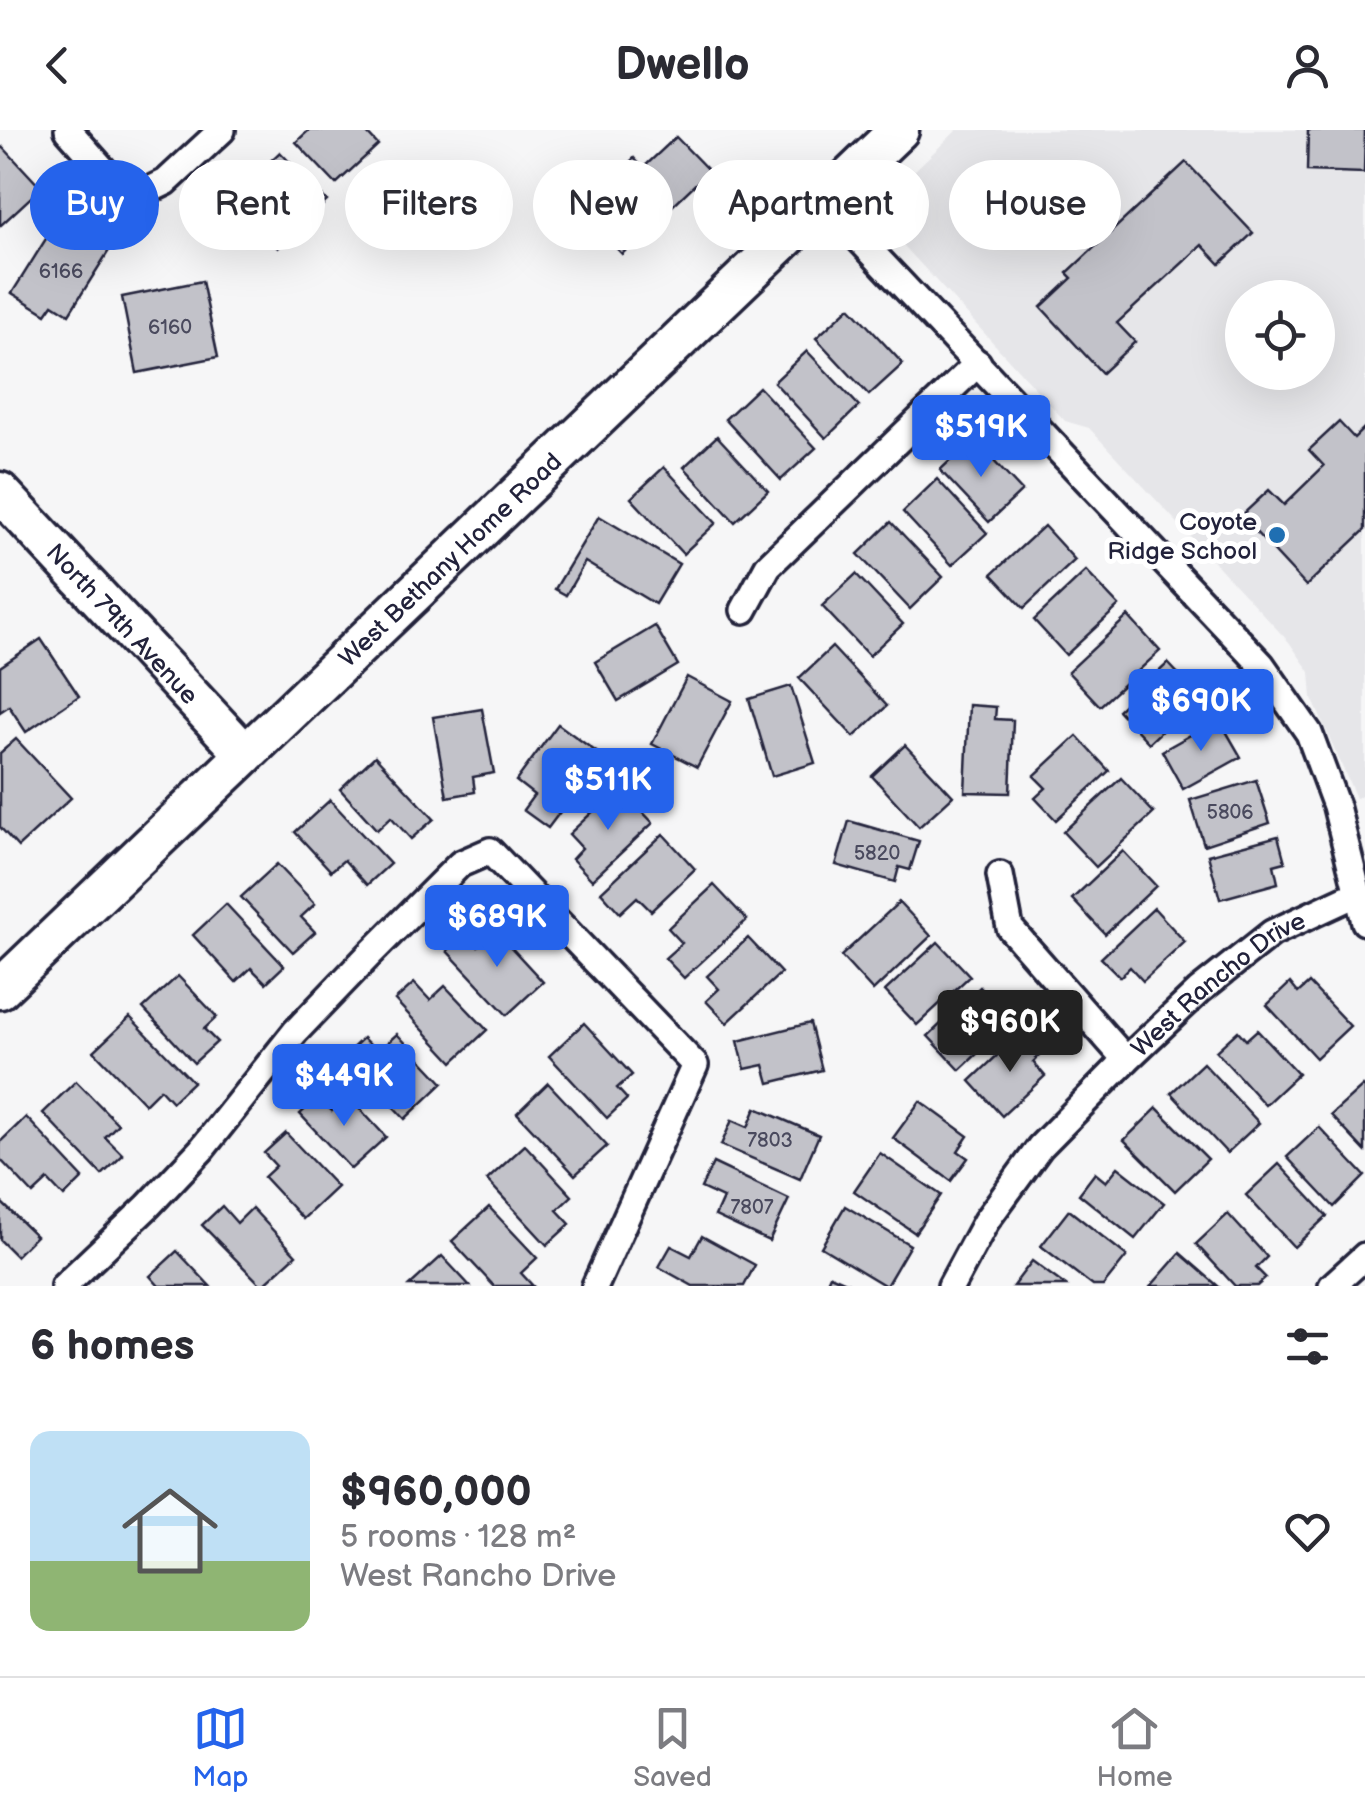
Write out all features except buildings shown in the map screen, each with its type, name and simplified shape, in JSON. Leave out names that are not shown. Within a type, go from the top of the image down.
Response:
[{"type":"main road","name":"West Bethany Home Road","points":[[868,160],[899,130]]},
{"type":"main road","name":"West Bethany Home Road","points":[[0,989],[774,250]]},
{"type":"main road","name":"North 79th Avenue","points":[[0,492],[244,754]]},
{"type":"street","points":[[68,130],[108,175],[137,196],[166,182],[222,130]]},
{"type":"street","points":[[870,250],[1260,664],[1309,732],[1336,806],[1365,922]]},
{"type":"street","points":[[744,610],[768,566],[978,363]]},
{"type":"street","points":[[64,1286],[201,1150],[295,1032],[368,955],[460,864],[490,851],[695,1065],[594,1286]]},
{"type":"street","points":[[1000,875],[1010,928],[1126,1060]]},
{"type":"street","name":"West Rancho Drive","points":[[951,1286],[986,1221],[1040,1147],[1126,1060],[1199,991],[1272,932],[1356,894]]},
{"type":"street","points":[[1332,1286],[1365,1256]]},
{"type":"shaded area","name":"Coyote Ridge School","points":[[957,130],[1365,130],[1365,795],[1356,798],[1312,698],[1310,672],[1289,642],[1089,428],[1065,421],[908,250],[929,250],[929,160],[926,160]]},
{"type":"place","name":"Coyote Ridge School","points":[[1277,535]]}]
